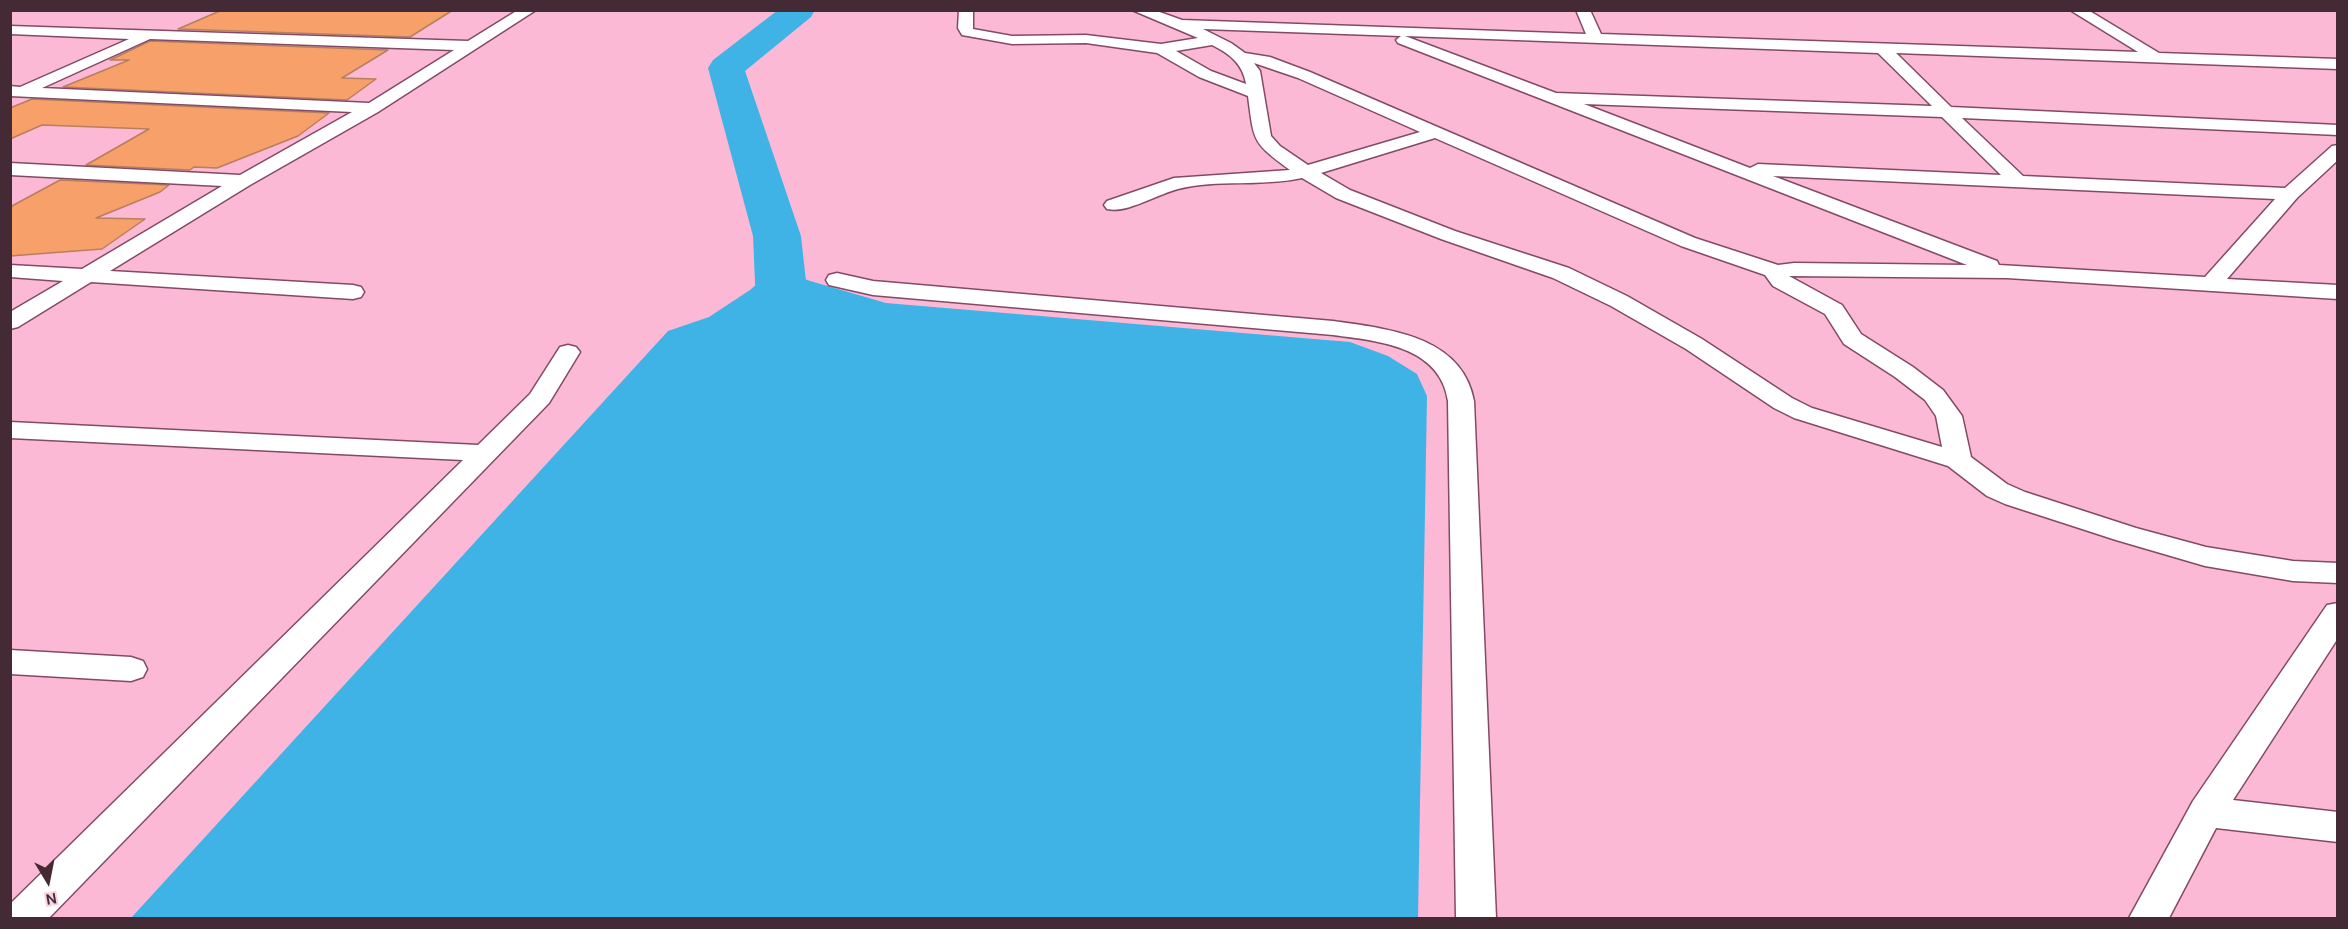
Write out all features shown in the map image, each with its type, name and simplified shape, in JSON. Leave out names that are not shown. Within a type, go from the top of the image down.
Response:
[{"type":"street","points":[[10,322],[243,181],[372,108],[529,10]]},
{"type":"street","points":[[966,10],[965,28],[967,32],[978,36],[1023,41],[1086,39],[1161,49],[1213,40]]},
{"type":"street","points":[[1139,10],[1180,24],[1242,57],[1265,60],[1304,75],[1688,242],[1777,272],[1794,269],[2007,272],[2337,292]]},
{"type":"street","points":[[1583,10],[1596,40]]},
{"type":"street","points":[[2077,10],[2157,57]]},
{"type":"street","points":[[1180,24],[2337,64]]},
{"type":"street","points":[[10,30],[471,46]]},
{"type":"street","points":[[1383,32],[1734,169],[2007,272]]},
{"type":"street","points":[[14,92],[150,35]]},
{"type":"street","points":[[1161,49],[1205,75],[1256,94]]},
{"type":"street","points":[[1883,49],[1950,112],[2016,180]]},
{"type":"street","points":[[1242,57],[1252,71],[1262,137],[1274,150],[1305,172],[1343,194],[1448,235],[1561,273],[1620,301],[1694,344],[1783,403],[1803,413],[1958,460],[1997,490],[2015,498],[2126,534],[2205,556],[2293,571],[2337,573]]},
{"type":"street","points":[[14,92],[372,108]]},
{"type":"street","points":[[1552,98],[1950,112],[2337,130]]},
{"type":"street","points":[[1114,205],[1174,184],[1282,177],[1305,172],[1434,133]]},
{"type":"street","points":[[2212,283],[2290,194],[2337,150]]},
{"type":"street","points":[[10,169],[243,181]]},
{"type":"street","points":[[1734,169],[2290,194]]},
{"type":"street","points":[[10,271],[353,292]]},
{"type":"street","points":[[1777,272],[1776,275],[1781,281],[1834,310],[1852,339],[1904,372],[1934,395],[1949,416],[1958,460]]},
{"type":"street","points":[[837,279],[873,288],[1333,328],[1388,336],[1424,349],[1440,362],[1458,383],[1461,401],[1476,918]]},
{"type":"street","points":[[23,918],[540,398],[568,352]]},
{"type":"street","points":[[10,430],[486,453]]},
{"type":"street","points":[[2149,918],[2206,812],[2337,614]]},
{"type":"street","points":[[10,662],[131,669]]},
{"type":"street","points":[[2206,812],[2337,828]]},
{"type":"water","points":[[797,271],[807,280],[886,303],[1350,342],[1388,356],[1417,374],[1427,396],[1418,918],[131,918],[668,331],[709,317],[750,290],[768,274]]},
{"type":"building","points":[[222,10],[453,10],[410,37],[178,29]]},
{"type":"building","points":[[150,41],[388,50],[342,78],[376,79],[347,100],[63,87],[129,60],[110,60]]},
{"type":"building","points":[[32,99],[329,113],[298,136],[217,168],[194,167],[190,170],[86,165],[149,129],[42,125],[10,139],[10,108]]},
{"type":"building","points":[[60,180],[169,185],[160,192],[96,218],[145,219],[102,249],[10,256],[10,207]]},
{"type":"waterway","points":[[776,357],[784,327],[777,236],[726,68],[799,10]]}]
